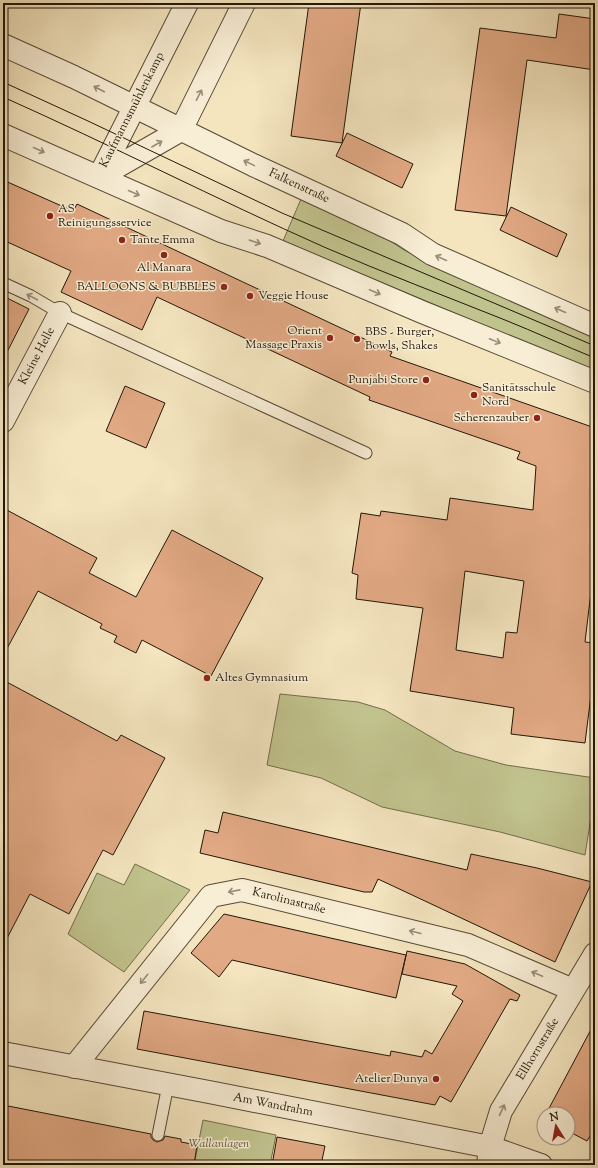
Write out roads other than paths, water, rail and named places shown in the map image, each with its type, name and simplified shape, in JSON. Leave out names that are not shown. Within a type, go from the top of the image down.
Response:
[{"type":"street","name":"Kaufmannsmühlenkamp","points":[[98,177],[187,3]]},
{"type":"street","points":[[181,130],[244,3]]},
{"type":"street","name":"Falkenstraße","points":[[3,45],[74,77],[253,165],[402,234],[432,254],[595,326]]},
{"type":"street","name":"Kaufmannsmühlenkamp","points":[[98,177],[181,130]]},
{"type":"street","points":[[3,134],[221,230],[267,246],[422,312],[595,382]]},
{"type":"street","name":"Kleine Helle","points":[[3,421],[60,313]]},
{"type":"street","name":"Karolinastraße","points":[[74,1067],[211,896],[242,890],[468,945],[573,990]]},
{"type":"street","name":"Ellhornstraße","points":[[489,1156],[501,1111],[595,954]]},
{"type":"street","name":"Am Wandrahm","points":[[3,1053],[168,1085],[489,1156],[541,1165]]},
{"type":"lane","points":[[3,284],[31,296],[60,313],[366,453]]},
{"type":"lane","points":[[158,1135],[168,1085]]},
{"type":"tram line","points":[[3,82],[282,213],[595,346]]},
{"type":"tram line","points":[[3,97],[324,247],[595,358]]},
{"type":"place","name":"AS Reinigungsservice","points":[[50,216]]},
{"type":"place","name":"Tante Emma","points":[[122,240]]},
{"type":"place","name":"Al Manara","points":[[164,255]]},
{"type":"place","name":"BALLOONS & BUBBLES","points":[[224,287]]},
{"type":"place","name":"Veggie House","points":[[250,296]]},
{"type":"place","name":"Orient Massage Praxis","points":[[330,338]]},
{"type":"place","name":"BBS - Burger, Bowls, Shakes","points":[[357,339]]},
{"type":"place","name":"Punjabi Store","points":[[426,380]]},
{"type":"place","name":"Sanitätsschule Nord","points":[[474,395]]},
{"type":"place","name":"Scherenzauber","points":[[537,418]]},
{"type":"place","name":"Altes Gymnasium","points":[[207,678]]},
{"type":"place","name":"Atelier Dunya","points":[[436,1079]]},
{"type":"park label","name":"Wallanlagen","points":[[219,1144]]}]
